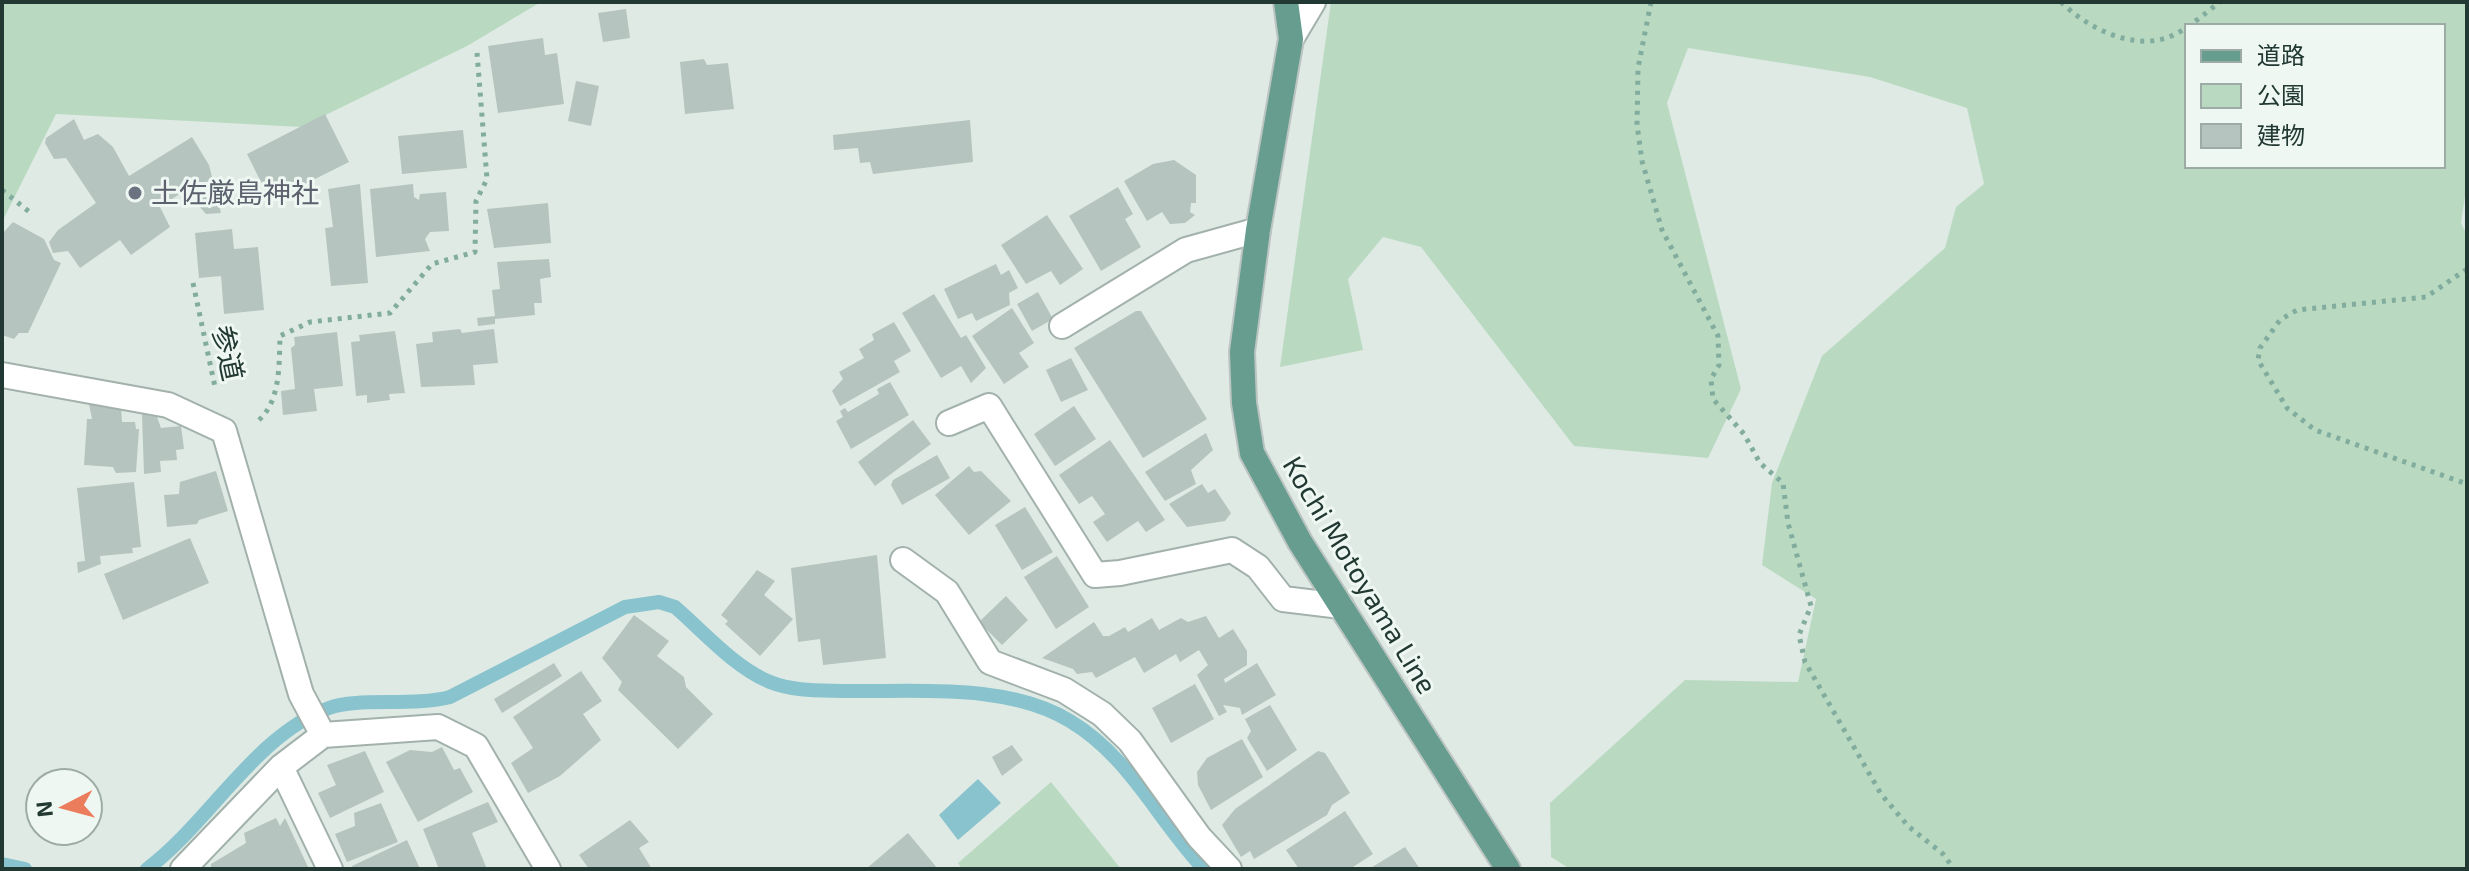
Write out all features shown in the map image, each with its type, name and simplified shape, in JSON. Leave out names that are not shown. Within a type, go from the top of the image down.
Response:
[{"type":"main road","name":"Kochi Motoyama Line","points":[[1286,2],[1291,39],[1258,230],[1242,352],[1244,403],[1252,453],[1273,497],[1508,869]]},
{"type":"street","points":[[1291,39],[1313,2]]},
{"type":"street","points":[[1062,326],[1186,250],[1258,230]]},
{"type":"street","points":[[2,375],[168,405],[226,439],[301,694],[323,735]]},
{"type":"street","points":[[949,423],[989,406],[1095,575],[1120,573],[1232,550],[1258,567],[1283,599],[1341,606]]},
{"type":"street","points":[[903,560],[947,592],[990,662],[1064,690],[1102,714],[1130,741],[1199,837],[1229,869]]},
{"type":"street","points":[[183,869],[281,767],[323,735],[438,727],[476,746],[548,869]]},
{"type":"street","points":[[281,767],[330,869]]},
{"type":"path","points":[[1651,2],[1638,68],[1637,125],[1642,161],[1662,230],[1718,336],[1719,365],[1711,379],[1713,399],[1744,434],[1760,463],[1783,483],[1788,523],[1811,606],[1799,635],[1805,662],[1881,794],[1954,869]]},
{"type":"path","points":[[2061,2],[2107,34],[2143,40],[2168,37],[2185,26]]},
{"type":"path","points":[[2187,24],[2220,2]]},
{"type":"path","points":[[226,439],[266,413],[279,375],[280,336],[310,322],[390,313],[432,264],[475,252],[476,201],[487,179],[477,53]]},
{"type":"path","points":[[2,190],[32,214]]},
{"type":"path","points":[[2467,269],[2426,297],[2297,310],[2280,320],[2260,348],[2258,360],[2287,408],[2315,430],[2467,484]]},
{"type":"path","name":"参道","points":[[193,283],[226,439]]},
{"type":"green space","points":[[2,2],[541,2],[467,46],[301,127],[56,114],[2,222]]},
{"type":"green space","points":[[1331,2],[2467,2],[2467,183],[2461,223],[2467,235],[2467,869],[1570,869],[1551,857],[1550,803],[1685,680],[1798,682],[1816,599],[1762,565],[1772,483],[1822,356],[1945,248],[1956,207],[1984,184],[1967,108],[1870,77],[1688,48],[1667,103],[1741,389],[1708,458],[1574,446],[1421,247],[1383,237],[1348,279],[1363,350],[1280,367]]},
{"type":"green space","points":[[1051,782],[1121,869],[962,869],[958,863]]},
{"type":"water","points":[[978,779],[1001,803],[958,840],[939,815]]},
{"type":"building","points":[[626,9],[630,38],[603,42],[598,13]]},
{"type":"building","points":[[543,38],[545,55],[557,53],[564,104],[498,113],[488,46]]},
{"type":"building","points":[[704,59],[707,65],[728,63],[734,109],[685,114],[680,62]]},
{"type":"building","points":[[576,81],[599,86],[591,126],[568,121]]},
{"type":"building","points":[[325,114],[349,162],[291,191],[285,180],[265,190],[247,154]]},
{"type":"building","name":"土佐厳島神社","points":[[74,119],[84,140],[98,134],[113,147],[129,176],[192,137],[209,165],[221,213],[206,214],[197,204],[196,183],[160,207],[170,227],[131,255],[120,240],[80,268],[68,251],[53,253],[49,242],[58,230],[96,203],[66,158],[54,159],[45,143],[46,138]]},
{"type":"building","points":[[970,120],[973,162],[873,174],[870,162],[860,163],[858,148],[834,150],[833,135]]},
{"type":"building","points":[[463,130],[467,168],[402,174],[398,136]]},
{"type":"building","points":[[1174,160],[1196,175],[1196,203],[1191,203],[1190,212],[1195,215],[1185,223],[1170,224],[1162,212],[1147,221],[1124,181],[1153,164]]},
{"type":"building","points":[[360,184],[368,283],[331,286],[325,228],[333,227],[328,189]]},
{"type":"building","points":[[413,184],[414,197],[419,200],[420,194],[446,192],[449,231],[430,232],[425,239],[430,251],[376,257],[370,189]]},
{"type":"building","points":[[1118,187],[1133,214],[1125,219],[1141,247],[1101,271],[1069,216]]},
{"type":"building","points":[[548,203],[551,243],[494,248],[487,209]]},
{"type":"building","points":[[1047,215],[1083,269],[1060,285],[1051,271],[1026,284],[1001,245]]},
{"type":"building","points":[[13,222],[44,239],[54,260],[61,263],[28,333],[19,333],[14,339],[2,335],[2,234]]},
{"type":"building","points":[[232,229],[234,249],[258,247],[264,310],[224,314],[221,276],[199,278],[195,233]]},
{"type":"building","points":[[549,259],[551,277],[540,279],[542,303],[534,303],[535,315],[495,319],[495,324],[478,326],[477,318],[495,316],[492,290],[500,289],[497,262]]},
{"type":"building","points":[[996,264],[1001,275],[1009,270],[1018,288],[1009,293],[1010,305],[976,321],[972,313],[958,319],[944,289]]},
{"type":"building","points":[[1038,292],[1053,319],[1032,331],[1017,304]]},
{"type":"building","points":[[934,294],[961,338],[966,335],[986,368],[971,383],[961,366],[941,378],[902,313]]},
{"type":"building","points":[[1012,308],[1034,343],[1019,353],[1029,367],[1004,384],[972,336]]},
{"type":"building","points":[[1136,311],[1141,311],[1207,419],[1143,458],[1074,348]]},
{"type":"building","points":[[894,322],[911,351],[894,361],[900,372],[840,406],[832,391],[843,379],[839,372],[864,358],[859,349],[874,340],[872,334]]},
{"type":"building","points":[[460,329],[462,333],[494,329],[498,363],[473,365],[475,385],[421,387],[416,344],[433,342],[432,332]]},
{"type":"building","points":[[395,331],[405,393],[389,394],[390,400],[367,403],[367,395],[356,396],[351,342],[360,341],[359,335]]},
{"type":"building","points":[[337,332],[343,386],[314,389],[317,411],[283,415],[281,391],[295,389],[291,348],[295,345],[294,337]]},
{"type":"building","points":[[1071,358],[1088,390],[1061,402],[1046,370]]},
{"type":"building","points":[[890,382],[909,415],[851,449],[836,421],[843,417],[840,411],[845,408],[848,412],[879,394],[877,389]]},
{"type":"building","points":[[88,399],[121,406],[122,422],[135,422],[136,429],[139,429],[136,472],[116,473],[113,467],[84,465],[87,419],[92,419]]},
{"type":"building","points":[[1074,406],[1096,439],[1055,466],[1034,434]]},
{"type":"building","points":[[142,414],[157,417],[161,428],[181,426],[184,449],[176,450],[177,460],[160,461],[161,472],[144,474]]},
{"type":"building","points":[[913,420],[931,444],[875,486],[858,462]]},
{"type":"building","points":[[1206,433],[1213,450],[1191,470],[1196,484],[1165,501],[1145,472]]},
{"type":"building","points":[[1110,440],[1165,520],[1146,532],[1138,521],[1107,542],[1093,522],[1105,514],[1092,496],[1079,504],[1059,475]]},
{"type":"building","points":[[937,455],[950,478],[902,505],[891,485],[893,480]]},
{"type":"building","points":[[969,466],[974,472],[981,471],[1011,501],[969,535],[935,495]]},
{"type":"building","points":[[216,471],[228,511],[199,520],[197,524],[167,527],[164,495],[179,494],[180,482]]},
{"type":"building","points":[[134,482],[141,547],[132,548],[133,553],[100,556],[101,564],[78,573],[77,562],[85,561],[77,488]]},
{"type":"building","points":[[1202,484],[1208,493],[1215,489],[1231,513],[1225,521],[1187,527],[1169,504]]},
{"type":"building","points":[[1025,507],[1053,552],[1022,570],[995,525]]},
{"type":"building","points":[[190,538],[209,583],[123,620],[104,574]]},
{"type":"building","points":[[877,555],[886,658],[823,665],[820,639],[798,642],[791,568]]},
{"type":"building","points":[[1057,556],[1089,607],[1056,629],[1024,577]]},
{"type":"building","points":[[757,570],[775,581],[764,595],[793,619],[760,656],[725,624],[728,621],[721,615]]},
{"type":"building","points":[[1006,596],[1028,620],[1002,645],[979,622]]},
{"type":"building","points":[[634,615],[669,641],[657,656],[684,677],[686,687],[713,714],[678,749],[618,690],[622,682],[602,658]]},
{"type":"building","points":[[1206,616],[1219,638],[1233,629],[1247,651],[1247,665],[1224,679],[1225,683],[1257,663],[1276,695],[1242,715],[1240,708],[1223,705],[1227,712],[1219,716],[1197,675],[1208,665],[1199,650],[1180,662],[1176,654],[1144,673],[1135,657],[1096,678],[1092,672],[1077,674],[1073,669],[1042,658],[1094,622],[1103,636],[1109,636],[1125,627],[1128,632],[1152,618],[1159,630],[1181,618],[1188,622]]},
{"type":"building","points":[[554,663],[562,676],[502,713],[494,699]]},
{"type":"building","points":[[581,671],[602,701],[583,714],[601,740],[560,776],[528,793],[511,763],[533,748],[513,717]]},
{"type":"building","points":[[1195,684],[1214,719],[1171,743],[1152,708]]},
{"type":"building","points":[[1270,705],[1297,750],[1267,771],[1247,738],[1251,731],[1245,719]]},
{"type":"building","points":[[1242,739],[1263,777],[1211,810],[1198,785],[1197,772],[1207,758]]},
{"type":"building","points":[[1012,745],[1023,760],[1002,776],[992,757]]},
{"type":"building","points":[[442,747],[454,770],[460,768],[473,792],[418,822],[386,762],[410,750],[432,752]]},
{"type":"building","points":[[365,751],[384,792],[330,818],[318,793],[336,785],[327,765]]},
{"type":"building","points":[[1318,751],[1325,753],[1350,793],[1332,805],[1327,815],[1254,859],[1250,851],[1241,857],[1222,825],[1235,809]]},
{"type":"building","points":[[488,802],[498,822],[472,833],[487,869],[439,869],[423,829]]},
{"type":"building","points":[[381,803],[398,842],[347,862],[335,834],[355,826],[354,813]]},
{"type":"building","points":[[1345,811],[1373,854],[1350,869],[1299,869],[1286,850]]},
{"type":"building","points":[[276,818],[280,826],[285,818],[309,869],[211,869],[211,864],[246,843],[244,833]]},
{"type":"building","points":[[630,820],[649,842],[639,848],[652,869],[589,869],[579,855]]},
{"type":"building","points":[[908,833],[938,869],[866,869]]},
{"type":"building","points":[[407,840],[420,869],[353,869],[352,866]]},
{"type":"building","points":[[1405,847],[1420,869],[1369,869]]},
{"type":"waterway","points":[[147,869],[170,850],[255,759],[302,721],[341,705],[450,697],[625,607],[659,602],[675,607],[744,667],[779,685],[819,690],[991,695],[1019,700],[1070,721],[1110,752],[1204,869]]},
{"type":"waterway","points":[[2,864],[25,869]]},
{"type":"place","name":"土佐厳島神社","points":[[135,193]]}]
